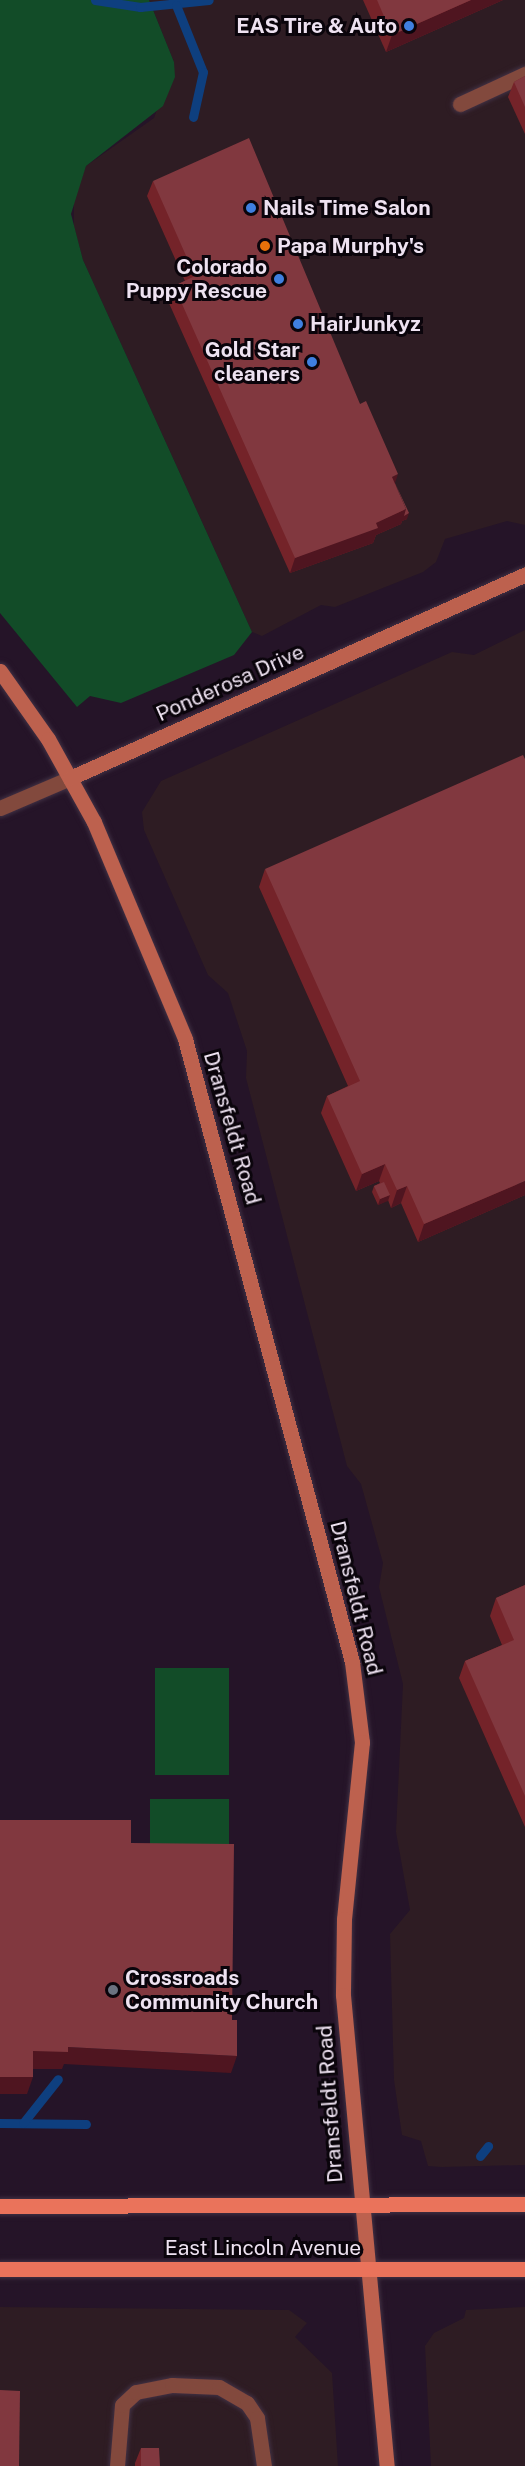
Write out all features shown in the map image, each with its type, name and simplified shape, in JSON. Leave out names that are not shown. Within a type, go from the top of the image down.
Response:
[{"type":"main road","name":"East Lincoln Avenue","points":[[0,2206],[525,2204]]},
{"type":"main road","name":"East Lincoln Avenue","points":[[0,2269],[525,2269]]},
{"type":"street","points":[[460,104],[525,74]]},
{"type":"street","name":"Ponderosa Drive","points":[[70,778],[525,574]]},
{"type":"street","points":[[0,671],[70,778],[0,808]]},
{"type":"street","name":"Dransfeldt Road","points":[[70,778],[122,884],[202,1090],[356,1678],[362,1742],[343,1981],[360,2206],[369,2270],[387,2466]]},
{"type":"street","points":[[117,2466],[119,2415],[129,2397],[155,2386],[195,2385],[230,2392],[253,2409],[264,2466]]},
{"type":"shaded area","points":[[149,0],[525,0],[525,525],[507,521],[445,539],[436,562],[423,572],[335,607],[321,605],[262,636],[252,632],[83,260],[74,227],[74,198],[86,166],[154,118],[174,62]]},
{"type":"shaded area","points":[[525,630],[525,2165],[442,2167],[428,2166],[421,2141],[402,2135],[394,2080],[390,1934],[410,1910],[396,1832],[403,1684],[379,1587],[383,1563],[361,1484],[347,1466],[246,1078],[247,1051],[228,993],[208,975],[144,830],[142,812],[161,781],[452,652],[474,655]]},
{"type":"shaded area","points":[[0,2307],[289,2310],[307,2323],[295,2337],[332,2373],[338,2466],[0,2466]]},
{"type":"shaded area","points":[[525,2307],[525,2466],[431,2466],[425,2346],[434,2333],[464,2318],[466,2310]]},
{"type":"green space","points":[[0,0],[149,0],[174,62],[175,77],[163,106],[86,166],[71,214],[83,260],[252,632],[234,655],[121,703],[90,696],[77,707],[0,613]]},
{"type":"green space","points":[[155,1668],[229,1668],[229,1775],[155,1775]]},
{"type":"green space","points":[[150,1799],[229,1799],[229,1853],[150,1853]]},
{"type":"building","points":[[377,0],[471,0],[392,35]]},
{"type":"building","points":[[525,76],[525,107],[514,82]]},
{"type":"building","points":[[249,138],[360,404],[366,401],[398,474],[392,477],[406,509],[376,523],[378,528],[295,558],[174,286],[195,276],[153,181]]},
{"type":"building","points":[[395,483],[409,513],[404,516],[406,509]]},
{"type":"building","points":[[523,755],[525,759],[525,1181],[424,1224],[407,1186],[397,1190],[385,1164],[362,1174],[327,1096],[360,1081],[265,869]]},
{"type":"building","points":[[384,1182],[390,1195],[380,1199],[374,1186]]},
{"type":"building","points":[[525,1585],[525,1796],[465,1661],[514,1640],[496,1598]]},
{"type":"building","name":"Crossroads Community Church","points":[[0,1820],[131,1820],[131,1843],[234,1844],[232,2020],[237,2020],[237,2056],[68,2047],[68,2052],[33,2051],[33,2077],[0,2077]]},
{"type":"building","points":[[0,2390],[20,2391],[19,2466],[0,2466]]},
{"type":"building","points":[[141,2448],[159,2448],[160,2466],[141,2466]]},
{"type":"waterway","points":[[95,0],[140,7],[209,0]]},
{"type":"waterway","points":[[176,5],[203,72],[193,117]]},
{"type":"waterway","points":[[23,2123],[58,2079]]},
{"type":"waterway","points":[[0,2123],[86,2124]]},
{"type":"waterway","points":[[480,2156],[488,2146]]},
{"type":"place","name":"EAS Tire & Auto","points":[[409,26]]},
{"type":"place","name":"Nails Time Salon","points":[[251,208]]},
{"type":"place","name":"Papa Murphy's","points":[[265,246]]},
{"type":"place","name":"Colorado Puppy Rescue","points":[[279,279]]},
{"type":"place","name":"HairJunkyz","points":[[298,324]]},
{"type":"place","name":"Gold Star cleaners","points":[[312,362]]},
{"type":"place","name":"Crossroads Community Church","points":[[113,1990]]}]
